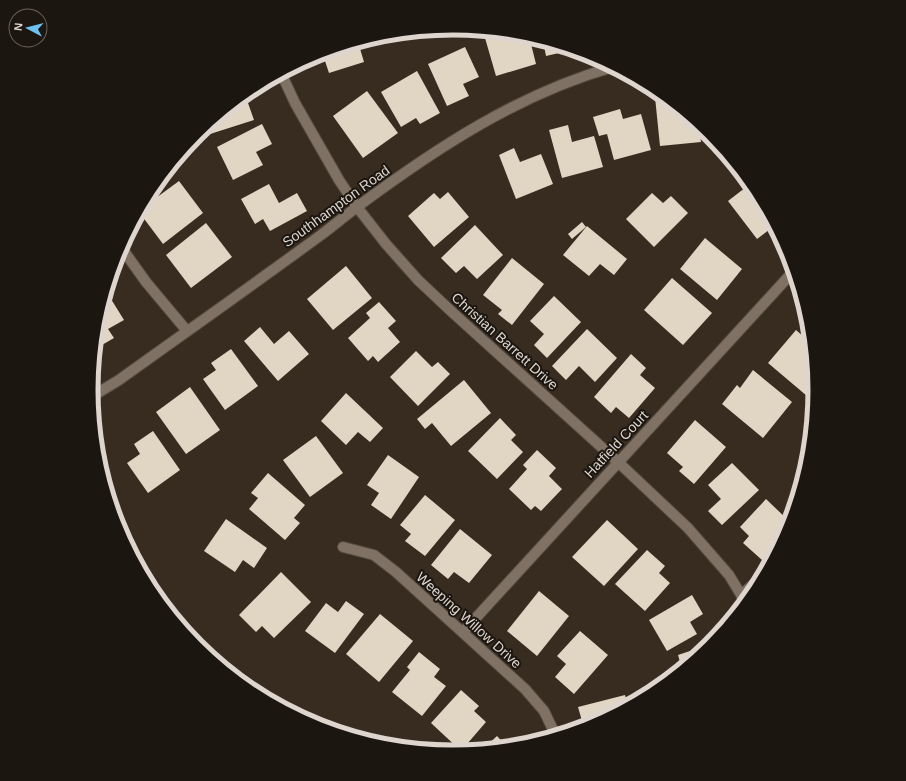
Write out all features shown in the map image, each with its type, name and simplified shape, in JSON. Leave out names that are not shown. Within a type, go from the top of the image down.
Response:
[{"type":"street","name":"Southhampton Road","points":[[98,393],[119,380],[322,234],[357,207],[454,140],[493,117],[540,94],[573,80],[605,70]]},
{"type":"street","name":"Christian Barrett Drive","points":[[284,79],[295,103],[339,180],[357,207],[386,244],[418,280],[452,312],[618,462],[688,528],[729,575],[742,597]]},
{"type":"street","points":[[125,253],[146,282],[187,331]]},
{"type":"street","name":"Hatfield Court","points":[[463,632],[790,275]]},
{"type":"street","name":"Weeping Willow Drive","points":[[343,547],[374,555],[396,572],[525,689],[544,711],[554,731]]},
{"type":"building","points":[[485,37],[531,44],[536,64],[496,76]]},
{"type":"building","points":[[360,47],[364,62],[329,73],[325,61],[312,65]]},
{"type":"building","points":[[465,47],[479,77],[463,84],[469,96],[447,106],[428,64]]},
{"type":"building","points":[[544,47],[562,52],[546,56]]},
{"type":"building","points":[[417,71],[440,113],[420,124],[416,118],[401,127],[381,92]]},
{"type":"building","points":[[367,91],[398,133],[363,158],[333,116]]},
{"type":"building","points":[[655,98],[700,135],[701,142],[660,146]]},
{"type":"building","points":[[248,103],[254,120],[207,135],[237,108],[243,104]]},
{"type":"building","points":[[620,109],[623,119],[641,114],[651,150],[614,160],[607,134],[599,136],[593,117]]},
{"type":"building","points":[[262,124],[272,144],[256,152],[263,165],[233,180],[217,147]]},
{"type":"building","points":[[568,125],[572,142],[594,136],[603,167],[562,178],[549,130]]},
{"type":"building","points":[[514,148],[520,162],[541,154],[553,184],[516,199],[499,155]]},
{"type":"building","points":[[179,181],[203,213],[163,244],[143,217],[152,201]]},
{"type":"building","points":[[269,184],[279,203],[297,193],[307,211],[270,231],[263,219],[255,224],[241,199]]},
{"type":"building","points":[[745,188],[770,229],[757,239],[728,201]]},
{"type":"building","points":[[448,192],[469,217],[434,247],[408,216],[434,193],[440,199]]},
{"type":"building","points":[[652,193],[663,203],[671,196],[688,213],[654,247],[626,219]]},
{"type":"building","points":[[582,222],[586,227],[572,239],[568,234]]},
{"type":"building","points":[[206,223],[232,257],[191,288],[166,255]]},
{"type":"building","points":[[475,225],[503,255],[477,279],[464,266],[456,273],[441,258]]},
{"type":"building","points":[[587,226],[627,259],[614,275],[600,264],[589,276],[563,255]]},
{"type":"building","points":[[705,238],[742,269],[717,300],[680,269]]},
{"type":"building","points":[[512,258],[544,284],[512,325],[498,314],[502,310],[483,295]]},
{"type":"building","points":[[346,266],[372,298],[333,330],[307,299]]},
{"type":"building","points":[[672,278],[712,313],[683,345],[644,310]]},
{"type":"building","points":[[554,296],[581,322],[547,358],[534,345],[544,334],[530,321]]},
{"type":"building","points":[[110,298],[124,320],[108,329],[114,338],[101,346],[104,321]]},
{"type":"building","points":[[379,302],[396,321],[388,328],[400,342],[378,362],[373,356],[368,361],[348,338],[370,318],[366,313]]},
{"type":"building","points":[[260,327],[274,344],[289,331],[309,354],[278,381],[244,341]]},
{"type":"building","points":[[587,329],[617,358],[595,382],[579,366],[566,380],[552,366]]},
{"type":"building","points":[[796,330],[804,337],[808,367],[808,395],[807,396],[768,363]]},
{"type":"building","points":[[231,349],[258,386],[225,410],[203,379],[216,370],[211,363]]},
{"type":"building","points":[[416,351],[432,367],[438,362],[450,374],[418,406],[390,377]]},
{"type":"building","points":[[631,354],[646,368],[640,375],[655,388],[629,418],[616,407],[611,413],[594,397]]},
{"type":"building","points":[[753,370],[792,402],[763,438],[722,404],[737,385],[740,388]]},
{"type":"building","points":[[464,380],[491,413],[451,446],[432,423],[425,429],[417,419]]},
{"type":"building","points":[[190,387],[220,430],[186,454],[156,412]]},
{"type":"building","points":[[346,393],[383,428],[370,442],[358,432],[346,445],[321,421]]},
{"type":"building","points":[[500,418],[516,435],[511,440],[523,452],[497,479],[468,451]]},
{"type":"building","points":[[695,420],[726,447],[694,484],[679,471],[683,467],[667,453]]},
{"type":"building","points":[[153,431],[180,470],[148,493],[127,463],[140,454],[134,444]]},
{"type":"building","points":[[316,436],[343,473],[310,497],[283,460]]},
{"type":"building","points":[[537,450],[556,468],[549,476],[562,489],[541,511],[535,506],[531,510],[509,489],[527,469],[523,465]]},
{"type":"building","points":[[388,455],[419,477],[391,519],[371,505],[379,493],[367,485]]},
{"type":"building","points":[[732,463],[759,490],[722,525],[708,511],[721,499],[708,485]]},
{"type":"building","points":[[268,473],[305,505],[294,518],[300,523],[285,540],[249,509],[258,498],[251,493]]},
{"type":"building","points":[[425,495],[455,520],[425,556],[405,541],[411,534],[400,525]]},
{"type":"building","points":[[766,499],[785,517],[772,548],[762,560],[743,543],[749,536],[740,527]]},
{"type":"building","points":[[226,519],[267,548],[254,568],[243,560],[235,572],[204,551]]},
{"type":"building","points":[[607,520],[638,549],[604,586],[572,557]]},
{"type":"building","points":[[460,529],[492,555],[469,583],[454,572],[448,579],[431,565]]},
{"type":"building","points":[[647,550],[665,566],[659,573],[670,583],[645,611],[615,584]]},
{"type":"building","points":[[281,572],[311,602],[274,638],[262,626],[256,632],[239,615]]},
{"type":"building","points":[[539,591],[569,616],[537,656],[507,631]]},
{"type":"building","points":[[692,595],[703,614],[690,622],[697,634],[667,651],[649,620]]},
{"type":"building","points":[[346,601],[364,614],[335,653],[305,631],[326,603],[338,612]]},
{"type":"building","points":[[380,614],[413,641],[379,682],[346,654]]},
{"type":"building","points":[[580,631],[608,655],[574,694],[555,677],[566,664],[557,656]]},
{"type":"building","points":[[697,649],[680,663],[678,655]]},
{"type":"building","points":[[419,652],[440,669],[434,677],[446,686],[422,716],[392,692],[410,670],[407,667]]},
{"type":"building","points":[[461,690],[479,706],[474,711],[486,722],[466,745],[456,746],[431,723]]},
{"type":"building","points":[[625,695],[626,700],[582,721],[578,707]]},
{"type":"building","points":[[497,736],[503,742],[499,743],[488,744]]}]
